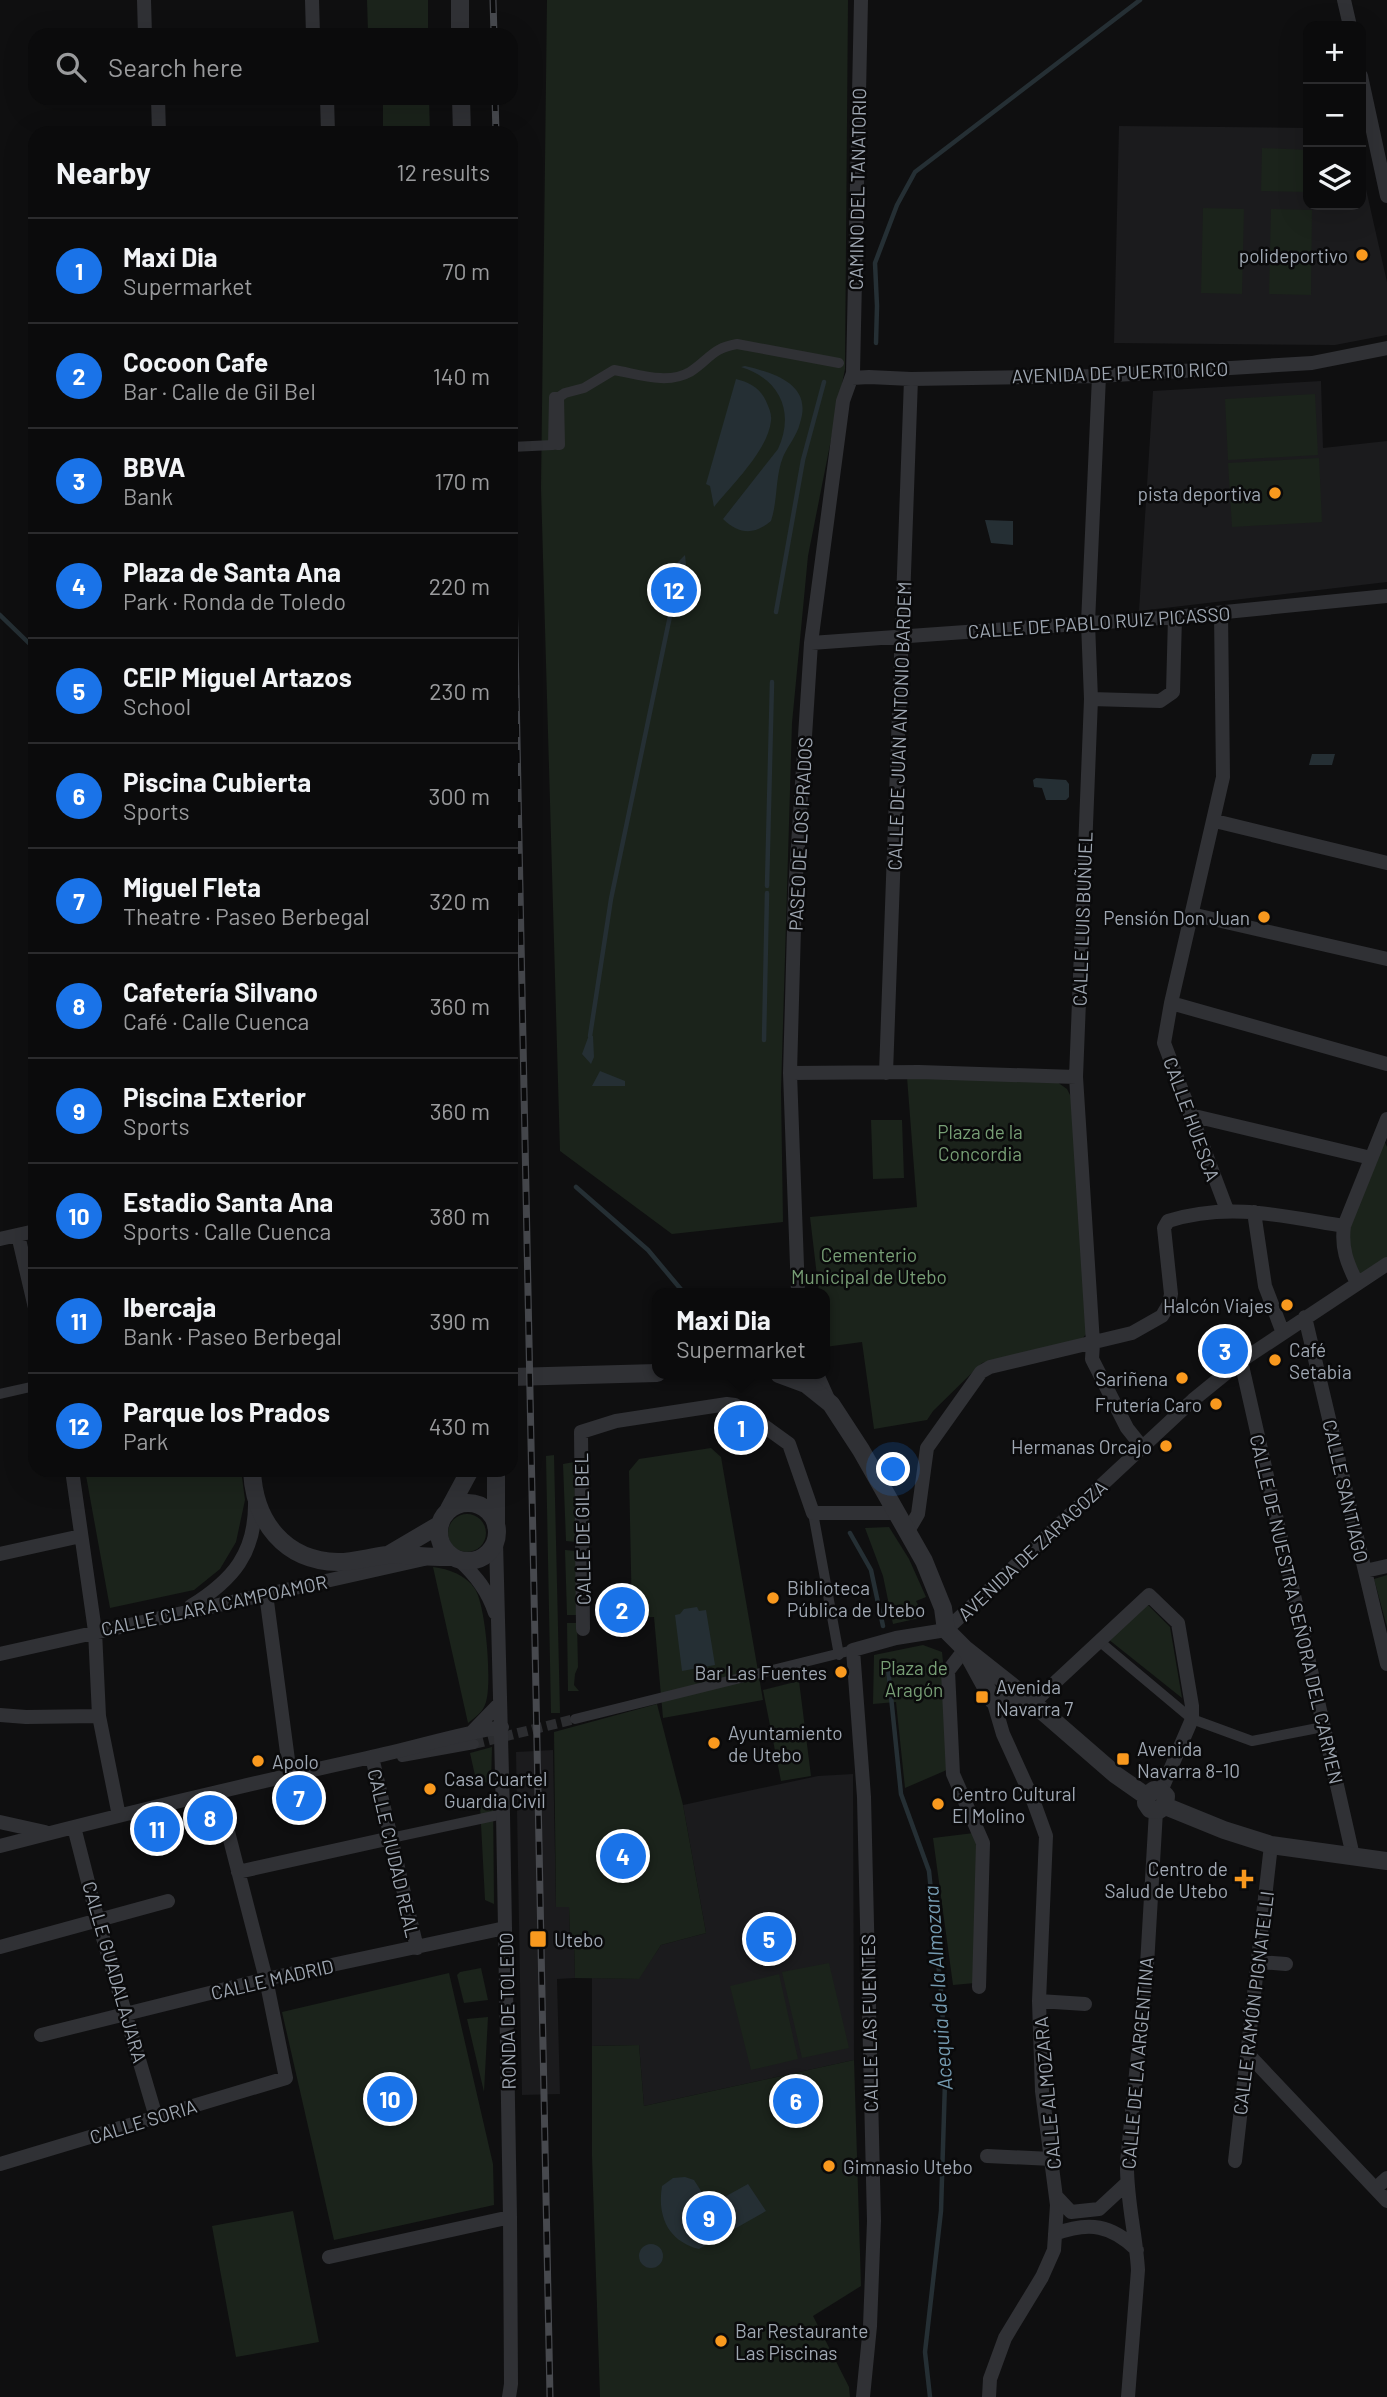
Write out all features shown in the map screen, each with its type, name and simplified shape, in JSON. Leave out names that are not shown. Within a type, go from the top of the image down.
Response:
[{"type":"street","points":[[144,0],[145,28]]},
{"type":"street","points":[[312,0],[313,28]]},
{"type":"street","points":[[460,0],[460,28]]},
{"type":"street","name":"CAMINO DEL TANATORIO","points":[[852,378],[861,0]]},
{"type":"street","points":[[1344,0],[1349,21]]},
{"type":"street","points":[[1363,84],[1387,196]]},
{"type":"street","points":[[158,105],[159,126]]},
{"type":"street","points":[[327,105],[328,126]]},
{"type":"street","points":[[461,105],[462,126]]},
{"type":"street","points":[[518,447],[554,445],[554,397],[557,444],[560,445],[559,397],[584,388],[614,370],[666,379],[688,373],[722,347],[737,344],[839,363]]},
{"type":"street","name":"AVENIDA DE PUERTO RICO","points":[[852,378],[1099,376],[1312,363],[1387,348]]},
{"type":"street","name":"CALLE LUIS BUÑUEL","points":[[1099,376],[1088,623],[1091,699],[1076,1077],[1092,1359],[1127,1428],[1143,1448]]},
{"type":"street","name":"PASEO DE LOS PRADOS","points":[[798,1288],[790,1073],[795,892],[811,643],[843,401],[852,378]]},
{"type":"street","name":"CALLE DE JUAN ANTONIO BARDEM","points":[[886,1073],[911,379]]},
{"type":"street","name":"CALLE DE PABLO RUIZ PICASSO","points":[[811,643],[1175,617],[1387,596]]},
{"type":"street","name":"CALLE HUESCA","points":[[1221,613],[1223,777],[1164,1043],[1227,1210]]},
{"type":"street","points":[[1091,699],[1160,701],[1173,692],[1175,617]]},
{"type":"street","points":[[1215,821],[1387,863]]},
{"type":"street","points":[[1191,914],[1387,959]]},
{"type":"street","points":[[1171,1003],[1387,1064]]},
{"type":"street","points":[[790,1073],[1076,1077]]},
{"type":"street","points":[[1190,1115],[1371,1157]]},
{"type":"street","points":[[1357,1283],[1346,1260],[1342,1242],[1344,1226],[1387,1119]]},
{"type":"street","points":[[908,1531],[918,1514],[927,1448],[977,1376],[990,1367],[1132,1333],[1157,1320],[1166,1310],[1171,1294],[1164,1228],[1167,1222],[1227,1210],[1344,1226]]},
{"type":"street","points":[[1254,1212],[1265,1286],[1283,1333]]},
{"type":"street","points":[[0,1239],[28,1233]]},
{"type":"street","points":[[18,1235],[28,1278]]},
{"type":"street","name":"AVENIDA DE ZARAGOZA","points":[[575,1719],[839,1655],[896,1638],[946,1630],[1193,1400],[1241,1361],[1387,1264]]},
{"type":"street","name":"CALLE SANTIAGO","points":[[1305,1317],[1387,1664]]},
{"type":"street","name":"CALLE DE NUESTRA SEÑORA DEL CARMEN","points":[[1241,1361],[1353,1856]]},
{"type":"street","points":[[518,1377],[652,1374]]},
{"type":"street","points":[[792,1379],[806,1384],[831,1404]]},
{"type":"street","points":[[819,1379],[831,1404],[920,1552],[938,1592],[946,1630],[965,1649],[1116,1774],[1157,1801],[1224,1830],[1272,1845],[1387,1861]]},
{"type":"street","points":[[0,1394],[28,1388]]},
{"type":"street","name":"CALLE DE GIL BEL","points":[[583,1629],[581,1433],[616,1421],[727,1404],[734,1405],[789,1444],[813,1513],[839,1655]]},
{"type":"street","points":[[73,1477],[95,1631],[99,1716],[119,1816]]},
{"type":"street","points":[[182,1612],[220,1586],[239,1566],[252,1532],[255,1514],[253,1477]]},
{"type":"street","points":[[449,1509],[466,1477]]},
{"type":"street","points":[[255,1497],[271,1531],[295,1551],[330,1561],[387,1555],[477,1560],[492,1550],[496,1534],[496,1477]]},
{"type":"street","points":[[456,1559],[440,1544],[439,1525],[449,1509],[458,1504],[478,1504],[493,1517],[496,1534]]},
{"type":"street","points":[[813,1513],[897,1513]]},
{"type":"street","points":[[387,1555],[439,1525]]},
{"type":"street","name":"RONDA DE TOLEDO","points":[[496,1534],[510,2217],[509,2397]]},
{"type":"street","points":[[0,1554],[81,1536]]},
{"type":"street","name":"CALLE CLARA CAMPOAMOR","points":[[0,1654],[428,1558]]},
{"type":"street","name":"RONDA DE TOLEDO","points":[[456,1559],[486,1591],[498,1624]]},
{"type":"street","points":[[1364,1571],[1387,1566]]},
{"type":"street","points":[[266,1594],[290,1775]]},
{"type":"street","points":[[1037,1707],[1099,1641],[1149,1595],[1178,1623],[1192,1719]]},
{"type":"street","points":[[1099,1641],[1192,1719],[1252,1741],[1323,1727]]},
{"type":"street","points":[[965,1649],[991,1697],[1037,1707]]},
{"type":"street","points":[[965,1649],[948,1671],[953,1774],[983,1843],[979,1987]]},
{"type":"street","name":"CALLE LAS FUENTES","points":[[853,1650],[864,1797],[874,2221],[870,2326],[863,2397]]},
{"type":"street","points":[[991,1697],[994,1686],[1003,1680]]},
{"type":"street","name":"CALLE ALMOZARA","points":[[989,2397],[990,2379],[1005,2338],[1042,2277],[1054,2250],[1056,2196],[1042,2091],[1039,2001],[1046,1836],[1003,1734],[991,1697]]},
{"type":"street","points":[[472,1738],[500,1703]]},
{"type":"street","points":[[0,1715],[99,1716]]},
{"type":"street","name":"CALLE DE LA ARGENTINA","points":[[1128,2397],[1138,2270],[1126,2183],[1147,1965],[1157,1801],[1192,1719]]},
{"type":"street","points":[[0,1846],[290,1775],[472,1738],[502,1727]]},
{"type":"street","name":"CALLE CIUDAD REAL","points":[[372,1758],[417,1948]]},
{"type":"street","points":[[218,1793],[265,1979]]},
{"type":"street","points":[[238,1872],[503,1814]]},
{"type":"street","points":[[0,1822],[50,1833]]},
{"type":"street","name":"CALLE GUADALAJARA","points":[[74,1827],[98,1921],[156,2117]]},
{"type":"street","name":"CALLE RAMÓN PIGNATELLI","points":[[1235,2161],[1272,1845]]},
{"type":"street","points":[[0,1947],[168,1901]]},
{"type":"street","name":"CALLE MADRID","points":[[41,2035],[265,1979],[505,1928]]},
{"type":"street","points":[[1258,1962],[1286,1964]]},
{"type":"street","name":"CALLE SORIA","points":[[0,2164],[286,2078],[265,1979]]},
{"type":"street","points":[[1039,2001],[1085,2004]]},
{"type":"street","points":[[1247,2053],[1382,2183],[1387,2201]]},
{"type":"street","points":[[987,2156],[1052,2159]]},
{"type":"street","points":[[1056,2196],[1071,2212],[1099,2209],[1126,2183]]},
{"type":"street","points":[[329,2257],[510,2217]]},
{"type":"street","points":[[1055,2234],[1079,2228],[1104,2228],[1118,2233],[1137,2250]]},
{"type":"shaded area","points":[[1119,126],[1303,128],[1303,210],[1366,210],[1366,189],[1387,282],[1387,335],[1335,345],[1114,343]]},
{"type":"shaded area","points":[[741,367],[768,372],[788,382],[801,399],[803,410],[799,428],[780,465],[771,521],[753,531],[735,528],[723,519],[778,449],[785,422],[784,410],[774,388],[754,372]]},
{"type":"shaded area","points":[[736,379],[761,392],[771,421],[756,455],[714,507],[710,486],[706,484]]},
{"type":"shaded area","points":[[1321,381],[1323,448],[1387,441],[1387,582],[1139,611],[1153,391]]},
{"type":"shaded area","points":[[985,520],[1013,521],[1013,545],[991,543]]},
{"type":"shaded area","points":[[685,555],[686,564],[670,616],[667,579],[669,571]]},
{"type":"shaded area","points":[[1312,754],[1335,754],[1332,765],[1309,765]]},
{"type":"shaded area","points":[[1033,780],[1066,780],[1069,784],[1069,797],[1066,800],[1046,800],[1042,788],[1034,787]]},
{"type":"shaded area","points":[[589,1035],[593,1036],[594,1057],[591,1064],[582,1054]]},
{"type":"shaded area","points":[[600,1071],[625,1081],[625,1086],[592,1086]]},
{"type":"shaded area","points":[[697,1607],[699,1611],[706,1610],[715,1665],[682,1671],[675,1615],[684,1609]]},
{"type":"shaded area","points":[[553,1750],[556,1907],[569,1907],[570,1937],[574,1937],[575,1978],[557,1979],[560,2094],[522,2095],[516,1752]]},
{"type":"shaded area","points":[[853,1774],[854,2060],[644,2106],[639,2045],[592,2046],[592,1978],[638,1979],[661,1945],[706,1933],[683,1805],[818,1776]]},
{"type":"shaded area","points":[[685,2177],[694,2180],[710,2205],[748,2184],[766,2211],[699,2249],[688,2245],[679,2240],[667,2226],[661,2207],[662,2186],[673,2178]]},
{"type":"shaded area","points":[[651,2244],[659,2248],[663,2256],[659,2264],[651,2268],[643,2264],[639,2256],[643,2248]]},
{"type":"green space","points":[[367,0],[428,0],[428,28],[368,28]]},
{"type":"green space","points":[[547,0],[848,0],[845,369],[808,556],[792,723],[781,1091],[783,1222],[672,1234],[560,1151],[541,488]]},
{"type":"green space","points":[[383,105],[429,105],[430,126],[383,126]]},
{"type":"green space","points":[[1262,148],[1303,150],[1303,192],[1261,191]]},
{"type":"green space","points":[[1203,208],[1244,209],[1242,294],[1201,293]]},
{"type":"green space","points":[[1271,209],[1312,210],[1311,295],[1269,294]]},
{"type":"green space","name":"pista deportiva","points":[[1315,394],[1318,455],[1228,460],[1225,399]]},
{"type":"green space","name":"pista deportiva","points":[[1319,458],[1322,522],[1232,527],[1228,463]]},
{"type":"green space","name":"Plaza de la Concordia","points":[[907,1077],[1057,1082],[1067,1089],[1071,1097],[1087,1333],[1082,1339],[982,1363],[927,1420],[874,1429],[862,1342],[830,1346],[830,1288],[818,1288],[810,1217],[917,1207]]},
{"type":"green space","points":[[871,1120],[902,1120],[904,1178],[873,1179]]},
{"type":"green space","points":[[1381,1133],[1387,1147],[1387,1264],[1357,1283],[1344,1226]]},
{"type":"green space","points":[[711,1448],[721,1457],[763,1700],[663,1718],[654,1617],[632,1618],[629,1471],[639,1459]]},
{"type":"green space","points":[[554,1455],[560,1713],[551,1713],[546,1456]]},
{"type":"green space","points":[[574,1462],[576,1542],[566,1541],[563,1464]]},
{"type":"green space","points":[[86,1477],[242,1477],[245,1500],[236,1542],[220,1569],[194,1590],[110,1608]]},
{"type":"green space","points":[[467,1514],[481,1519],[486,1533],[481,1547],[467,1552],[453,1547],[448,1533],[453,1519]]},
{"type":"green space","points":[[889,1527],[909,1559],[926,1597],[916,1601],[924,1617],[893,1624],[883,1576],[865,1528]]},
{"type":"green space","points":[[565,1550],[576,1551],[577,1615],[567,1615]]},
{"type":"green space","points":[[433,1567],[451,1571],[467,1580],[475,1589],[482,1611],[487,1645],[488,1692],[483,1709],[468,1723]]},
{"type":"green space","points":[[1387,1575],[1387,1627],[1374,1579]]},
{"type":"green space","points":[[1145,1602],[1170,1627],[1182,1698],[1108,1639]]},
{"type":"green space","points":[[567,1623],[577,1623],[578,1667],[574,1685],[579,1691],[568,1691]]},
{"type":"green space","name":"Plaza de Aragón","points":[[923,1645],[942,1652],[949,1769],[905,1788],[896,1702],[873,1704],[874,1655]]},
{"type":"green space","points":[[799,1681],[811,1776],[781,1781],[763,1690]]},
{"type":"green space","points":[[657,1704],[683,1805],[706,1933],[661,1945],[639,1979],[575,1978],[574,1938],[570,1937],[569,1907],[556,1907],[554,1732]]},
{"type":"green space","points":[[492,1747],[491,1782],[482,1783],[476,1780],[470,1753]]},
{"type":"green space","points":[[493,1798],[494,1904],[485,1900],[480,1805],[484,1799]]},
{"type":"green space","points":[[974,1833],[978,1844],[975,1983],[953,1985],[933,1838]]},
{"type":"green space","points":[[829,1963],[849,2048],[802,2058],[782,1972]]},
{"type":"green space","points":[[481,1968],[488,2000],[464,2003],[457,1975]]},
{"type":"green space","points":[[449,1973],[493,2164],[494,2205],[334,2240],[282,2012]]},
{"type":"green space","points":[[779,1974],[798,2059],[751,2070],[730,1986]]},
{"type":"green space","points":[[488,2017],[484,2092],[467,2019]]},
{"type":"green space","points":[[639,2045],[644,2106],[854,2060],[861,2286],[813,2316],[849,2387],[850,2397],[600,2397],[592,2156],[592,2046]]},
{"type":"green space","points":[[293,2211],[319,2342],[236,2357],[212,2226]]},
{"type":"waterway","points":[[876,343],[875,263],[897,205],[915,172],[1140,0]]},
{"type":"waterway","points":[[776,612],[803,460],[824,382]]},
{"type":"waterway","name":"Acequia de la Almozara","points":[[0,615],[28,642]]},
{"type":"waterway","points":[[590,1036],[611,899],[670,616]]},
{"type":"waterway","points":[[767,886],[772,682]]},
{"type":"waterway","points":[[764,1040],[767,893]]},
{"type":"waterway","name":"Acequia de la Almozara","points":[[576,1187],[648,1250],[680,1288]]},
{"type":"waterway","name":"Acequia de la Almozara","points":[[850,1533],[871,1570],[883,1626]]},
{"type":"waterway","name":"Acequia de la Almozara","points":[[888,1667],[901,1794],[929,1871],[942,2001],[945,2082],[941,2211],[925,2352],[930,2397]]},
{"type":"tunnel","points":[[474,1744],[575,1719]]},
{"type":"railway","points":[[493,0],[494,28]]},
{"type":"railway","points":[[495,105],[496,126]]},
{"type":"railway","points":[[518,790],[550,2397]]},
{"type":"place","name":"polideportivo","points":[[1362,255]]},
{"type":"place","name":"pista deportiva","points":[[1275,493]]},
{"type":"place","name":"Parque los Prados","points":[[674,590]]},
{"type":"place","name":"Pensión Don Juan","points":[[1264,917]]},
{"type":"place","name":"Halcón Viajes","points":[[1287,1305]]},
{"type":"place","name":"BBVA","points":[[1225,1351]]},
{"type":"place","name":"Café Setabia","points":[[1275,1360]]},
{"type":"place","name":"Sariñena","points":[[1182,1378]]},
{"type":"place","name":"Frutería Caro","points":[[1216,1404]]},
{"type":"place","name":"Maxi Dia","points":[[741,1428]]},
{"type":"place","name":"Hermanas Orcajo","points":[[1166,1446]]},
{"type":"place","name":"Biblioteca Pública de Utebo","points":[[773,1598]]},
{"type":"place","name":"Cocoon Cafe","points":[[622,1610]]},
{"type":"place","name":"Bar Las Fuentes","points":[[841,1672]]},
{"type":"place","name":"Avenida Navarra 7","points":[[982,1697]]},
{"type":"place","name":"Ayuntamiento de Utebo","points":[[714,1743]]},
{"type":"place","name":"Avenida Navarra 8-10","points":[[1123,1759]]},
{"type":"place","name":"Apolo","points":[[258,1761]]},
{"type":"place","name":"Casa Cuartel Guardia Civil","points":[[430,1789]]},
{"type":"place","name":"Miguel Fleta","points":[[299,1798]]},
{"type":"place","name":"Centro Cultural El Molino","points":[[938,1804]]},
{"type":"place","name":"Cafetería Silvano","points":[[210,1818]]},
{"type":"place","name":"Ibercaja","points":[[157,1829]]},
{"type":"place","name":"Plaza de Santa Ana","points":[[623,1856]]},
{"type":"place","name":"Centro de Salud de Utebo","points":[[1244,1879]]},
{"type":"place","name":"Utebo","points":[[538,1939]]},
{"type":"place","name":"CEIP Miguel Artazos","points":[[769,1939]]},
{"type":"place","name":"Estadio Santa Ana","points":[[390,2099]]},
{"type":"place","name":"Piscina Cubierta","points":[[796,2101]]},
{"type":"place","name":"Gimnasio Utebo","points":[[829,2166]]},
{"type":"place","name":"Piscina Exterior","points":[[709,2218]]},
{"type":"place","name":"Bar Restaurante Las Piscinas","points":[[721,2341]]},
{"type":"park label","name":"Cementerio Municipal de Utebo","points":[[869,1265]]}]
